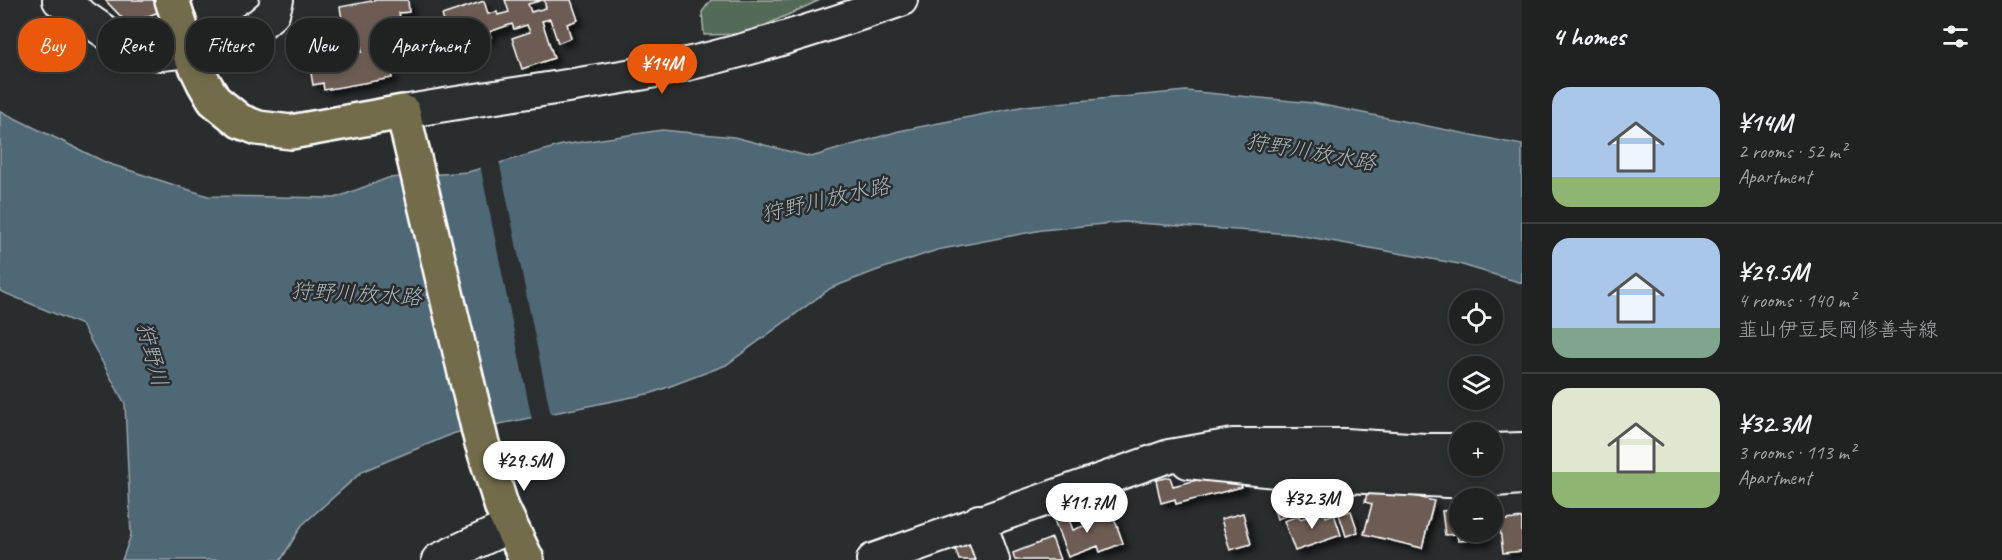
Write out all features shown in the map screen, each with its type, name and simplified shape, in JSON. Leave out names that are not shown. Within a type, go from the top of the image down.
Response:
[{"type":"main road","points":[[172,0],[186,43]]},
{"type":"main road","points":[[199,72],[214,100],[240,121],[258,128],[291,132],[403,112],[481,440],[510,526],[527,560]]},
{"type":"street","points":[[59,0],[123,44],[140,51],[161,54],[186,52]]},
{"type":"street","points":[[268,18],[273,13],[277,0]]},
{"type":"street","points":[[403,112],[655,71],[704,60],[812,32],[901,0]]},
{"type":"street","points":[[873,560],[1166,457],[1233,445],[1345,445],[1449,450]]},
{"type":"street","points":[[1503,450],[1522,449]]},
{"type":"street","points":[[1166,457],[1215,466],[1304,474],[1468,482],[1522,478]]},
{"type":"street","points":[[979,521],[993,560]]},
{"type":"street","points":[[438,560],[510,526]]},
{"type":"green space","points":[[711,0],[820,0],[746,34],[704,35],[702,12]]},
{"type":"water","points":[[1186,91],[1313,103],[1522,145],[1522,283],[1459,264],[1292,234],[1123,222],[1042,230],[937,250],[831,288],[726,365],[652,393],[455,433],[363,471],[302,525],[281,560],[122,560],[131,535],[125,404],[82,325],[0,291],[0,111],[107,163],[208,196],[335,198],[388,178],[468,172],[562,145],[662,130],[734,137],[811,157],[899,131],[1025,106]]},
{"type":"pier","points":[[499,160],[551,416],[532,420],[480,165]]},
{"type":"building","points":[[157,0],[161,11],[143,18],[122,18],[106,1]]},
{"type":"building","points":[[377,0],[408,0],[409,12],[399,13],[400,18],[370,18],[370,72],[391,72],[392,78],[324,90],[323,83],[313,85],[311,72],[358,72],[358,53],[362,52],[358,37],[358,18],[342,18],[340,7]]},
{"type":"building","points":[[505,0],[543,0],[528,4],[531,12],[546,8],[544,0],[571,0],[578,20],[567,24],[571,38],[558,43],[550,19],[542,21],[554,58],[522,69],[512,38],[530,32],[527,25],[514,29],[512,24],[490,32],[490,18],[443,18],[442,15],[484,1],[488,14],[497,12],[498,15],[509,12]]},
{"type":"building","points":[[1213,476],[1240,479],[1242,487],[1176,504],[1175,499],[1161,503],[1156,480],[1170,477],[1173,486]]},
{"type":"building","points":[[1369,485],[1434,501],[1422,548],[1364,534],[1372,504],[1365,502]]},
{"type":"building","points":[[1292,500],[1296,512],[1277,519],[1273,506]]},
{"type":"building","points":[[1064,507],[1073,530],[1113,515],[1123,543],[1100,552],[1098,546],[1068,557],[1051,512]]},
{"type":"building","points":[[1449,510],[1449,535],[1445,535],[1442,511]]},
{"type":"building","points":[[1324,511],[1326,517],[1334,514],[1341,535],[1295,551],[1284,521],[1299,516],[1300,519]]},
{"type":"building","points":[[1351,511],[1358,532],[1346,536],[1339,514]]},
{"type":"building","points":[[1243,513],[1251,544],[1230,550],[1221,519]]},
{"type":"building","points":[[1522,518],[1522,551],[1503,553],[1503,520]]},
{"type":"building","points":[[1052,538],[1060,560],[1015,560],[1013,553]]},
{"type":"building","points":[[974,539],[981,560],[959,560],[954,545]]},
{"type":"water label","name":"狩野川放水路","points":[[1311,151]]},
{"type":"water label","name":"狩野川放水路","points":[[825,199]]},
{"type":"water label","name":"狩野川放水路","points":[[356,293]]},
{"type":"water label","name":"狩野川","points":[[153,354]]}]
